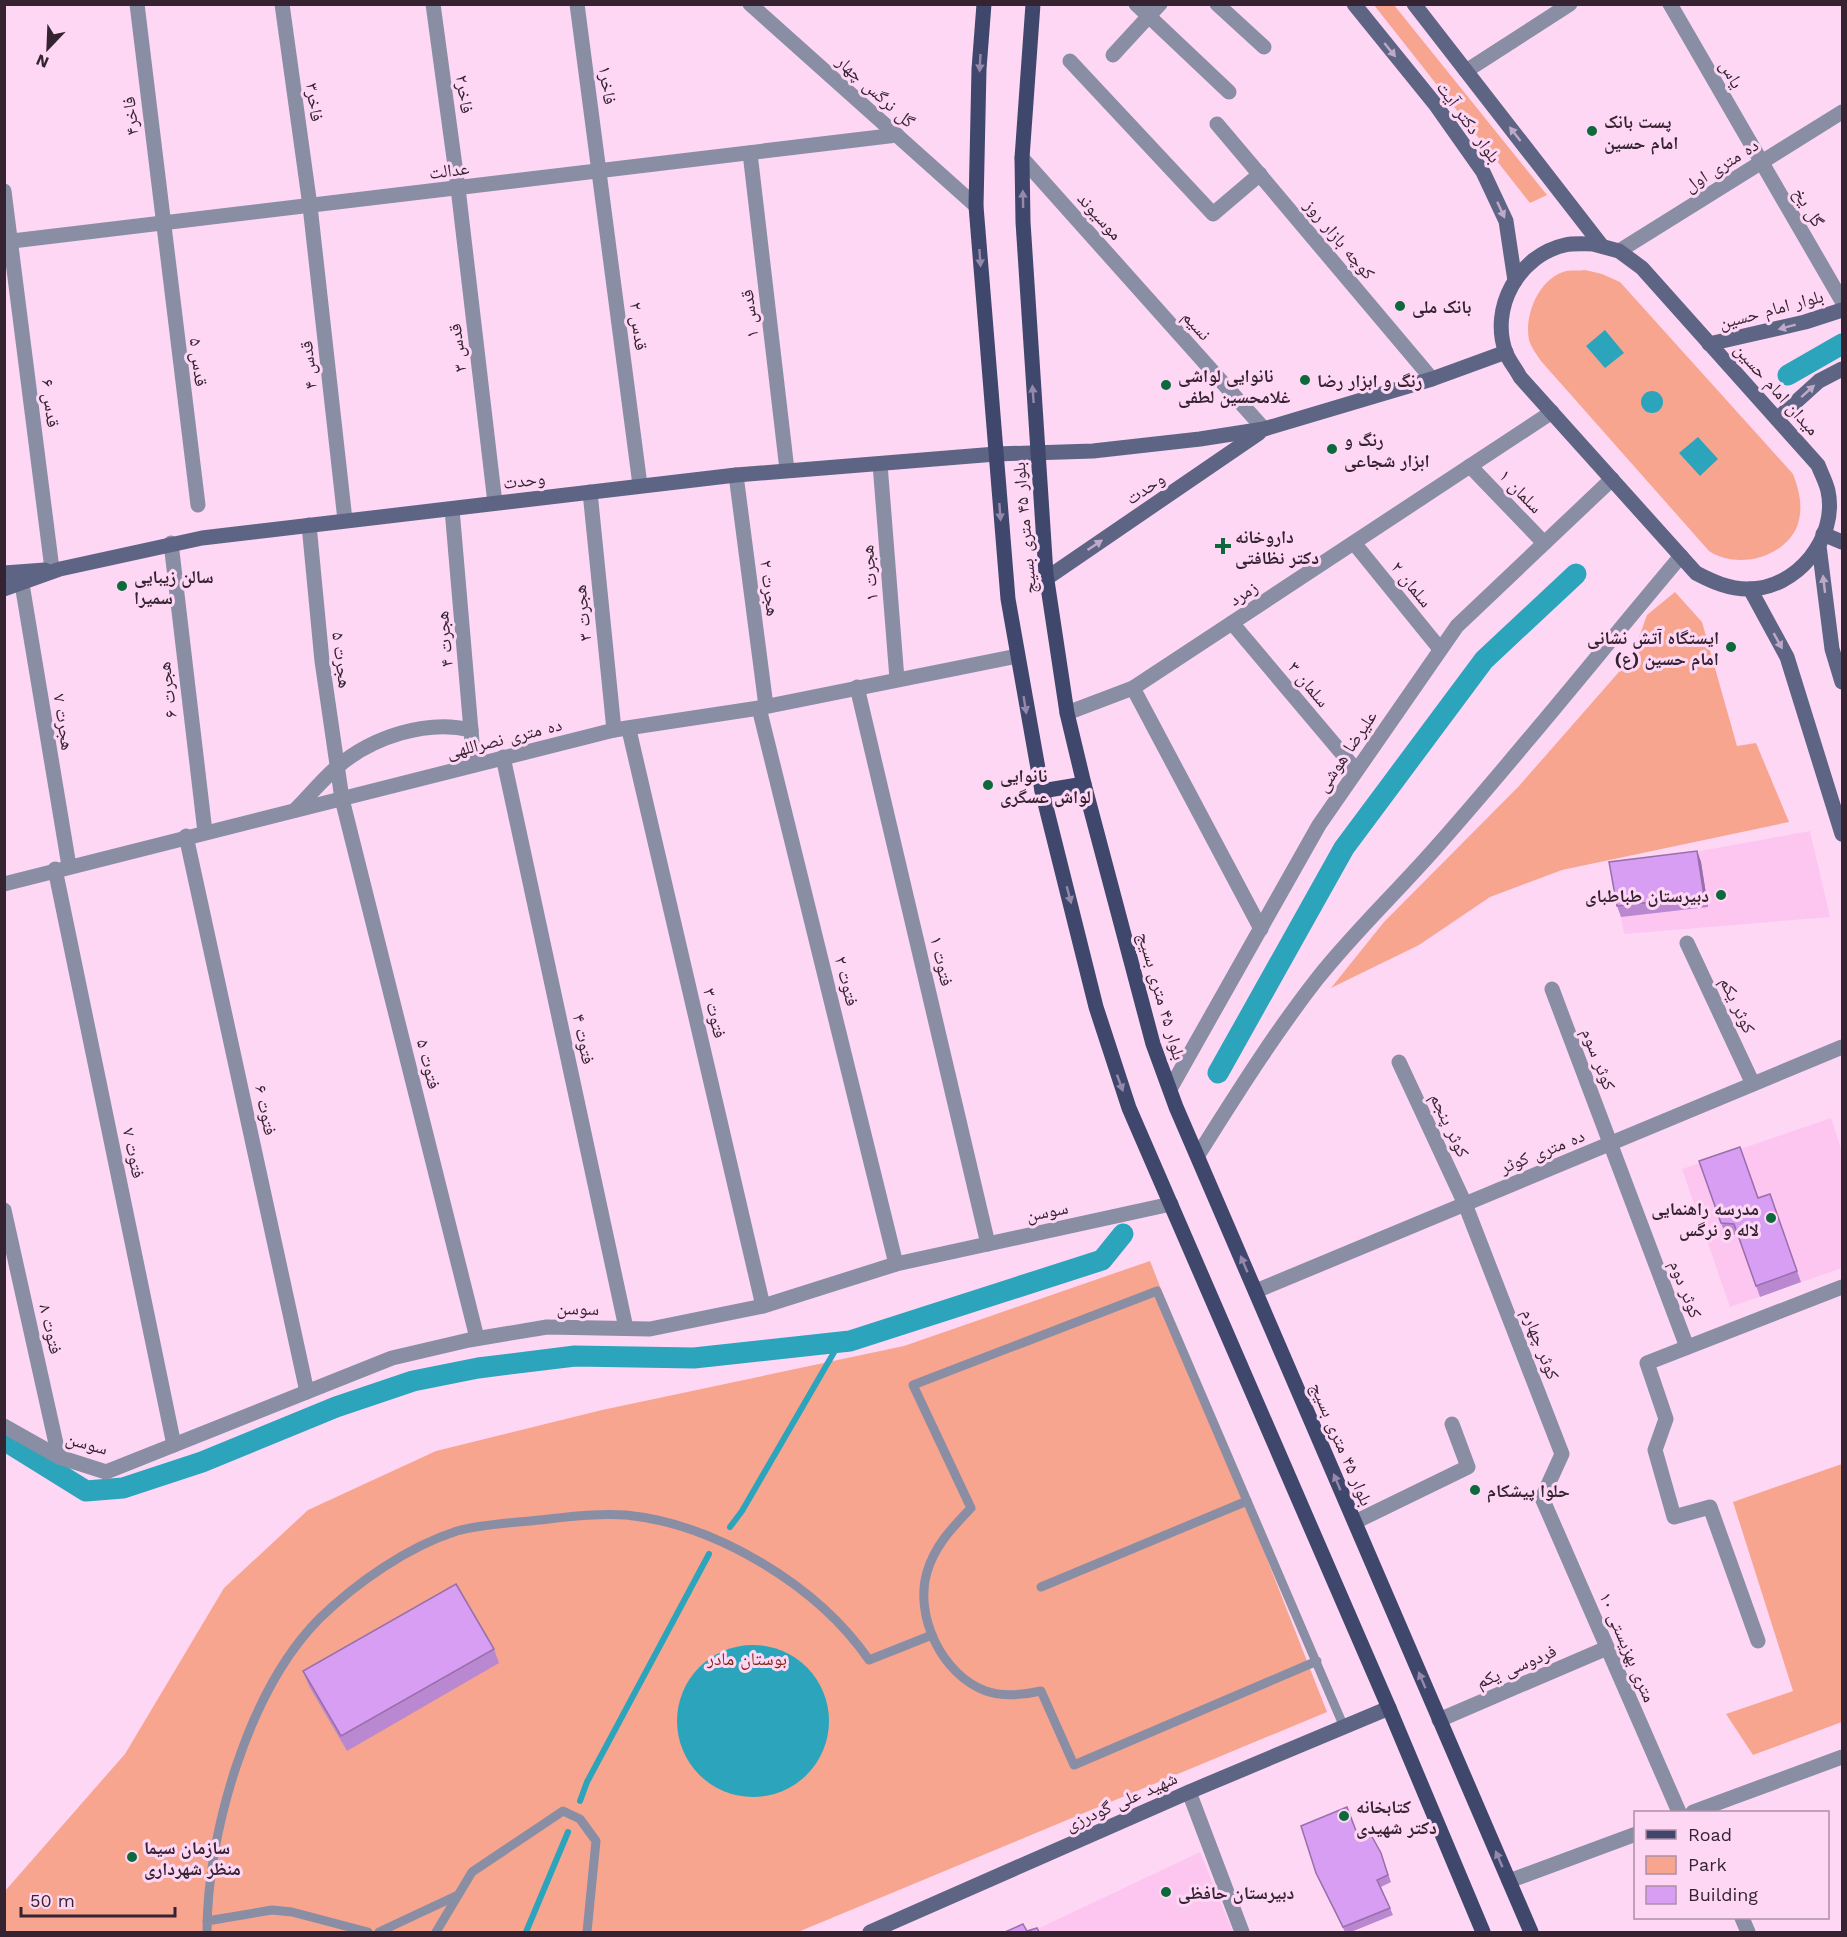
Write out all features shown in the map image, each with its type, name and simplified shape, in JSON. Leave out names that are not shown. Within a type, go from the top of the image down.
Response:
[{"type":"main road","name":"بلوار ۴۵ متری بسیج","points":[[984,4],[976,206],[1008,599],[1042,791],[1096,1007],[1114,1068],[1171,1204],[1484,1932]]},
{"type":"main road","name":"بلوار ۴۵ متری بسیج","points":[[1033,4],[1022,158],[1023,222],[1037,452],[1047,578],[1067,713],[1084,783],[1153,1044],[1170,1089],[1531,1932]]},
{"type":"main road","points":[[1042,791],[1084,783]]},
{"type":"street","name":"فاخر۴","points":[[137,4],[162,224]]},
{"type":"street","name":"فاخر۳","points":[[282,4],[310,206]]},
{"type":"street","name":"فاخر۲","points":[[433,4],[458,188]]},
{"type":"street","name":"فاخر۱","points":[[577,4],[600,171]]},
{"type":"street","name":"گل نرگس چهار","points":[[750,4],[976,206]]},
{"type":"street","points":[[1136,4],[1229,92]]},
{"type":"street","points":[[1113,55],[1160,4]]},
{"type":"street","points":[[1217,4],[1264,47]]},
{"type":"street","name":"بلوار دکتر آیت","points":[[1354,4],[1434,104],[1483,172],[1506,221],[1515,281]]},
{"type":"street","name":"بلوار دکتر آیت","points":[[1414,4],[1602,246]]},
{"type":"street","points":[[1466,71],[1570,4]]},
{"type":"street","name":"یاس","points":[[1670,4],[1760,164]]},
{"type":"street","points":[[1070,60],[1213,214],[1260,174]]},
{"type":"street","name":"ده متری اول","points":[[1620,251],[1842,112]]},
{"type":"street","name":"کوچه بازار روز","points":[[1217,124],[1432,379]]},
{"type":"street","name":"عدالت","points":[[8,242],[897,135]]},
{"type":"street","name":"قدس ۱","points":[[750,153],[787,470]]},
{"type":"street","name":"موسیوند","points":[[1022,158],[1149,301]]},
{"type":"street","name":"گل یخ","points":[[1760,164],[1842,301]]},
{"type":"street","name":"قدس ۲","points":[[600,171],[640,485]]},
{"type":"street","name":"قدس ۳","points":[[458,188],[495,503]]},
{"type":"street","name":"قدس ۶","points":[[4,191],[8,242],[56,569]]},
{"type":"street","name":"قدس ۴","points":[[310,206],[345,520]]},
{"type":"street","name":"قدس ۵","points":[[162,224],[198,505]]},
{"type":"street","name":"میدان امام حسین","points":[[1565,245],[1602,246],[1620,251],[1642,268],[1818,465],[1828,491],[1828,519],[1821,540],[1802,568],[1778,583],[1750,589],[1722,586],[1696,573],[1520,377],[1506,352],[1501,325],[1506,298],[1519,274],[1540,255],[1565,245]]},
{"type":"street","name":"نسیم","points":[[1149,301],[1264,429]]},
{"type":"street","name":"بلوار امام حسین","points":[[1709,344],[1805,322],[1842,310]]},
{"type":"street","name":"وحدت","points":[[4,573],[56,569],[171,543],[640,485],[787,470],[996,454],[1142,447],[1264,429],[1432,379],[1506,352]]},
{"type":"street","points":[[1777,419],[1819,381],[1842,369]]},
{"type":"street","name":"زمرد","points":[[1067,713],[1133,688],[1552,412]]},
{"type":"street","name":"وحدت","points":[[1047,578],[1264,429]]},
{"type":"street","name":"هجرت ۱","points":[[880,464],[897,679]]},
{"type":"street","name":"سلمان ۱","points":[[1470,466],[1544,543]]},
{"type":"street","name":"هجرت ۲","points":[[736,475],[762,707]]},
{"type":"street","name":"علیرضا هوشی","points":[[1170,1089],[1319,825],[1440,649],[1457,626],[1612,479]]},
{"type":"street","name":"هجرت ۳","points":[[590,492],[621,730]]},
{"type":"street","name":"هجرت ۴","points":[[452,509],[474,765]]},
{"type":"street","name":"هجرت ۵","points":[[309,525],[322,661],[342,799]]},
{"type":"street","points":[[1842,542],[1821,540],[1832,649],[1842,682]]},
{"type":"street","name":"هجرت ۶","points":[[171,543],[205,832]]},
{"type":"street","name":"سلمان ۲","points":[[1354,543],[1440,649]]},
{"type":"street","points":[[1198,1155],[1270,1043],[1317,979],[1362,924],[1437,846],[1491,784],[1681,556]]},
{"type":"street","name":"وحدت","points":[[4,589],[56,569]]},
{"type":"street","name":"هجرت ۷","points":[[22,584],[62,868]]},
{"type":"street","points":[[1750,589],[1787,657],[1842,834]]},
{"type":"street","name":"سلمان ۳","points":[[1232,623],[1356,771]]},
{"type":"street","name":"ده متری نصراللهی","points":[[4,884],[186,836],[621,730],[762,707],[1017,656]]},
{"type":"street","name":"فتوت ۱","points":[[857,687],[988,1244]]},
{"type":"street","points":[[1133,688],[1261,929]]},
{"type":"street","name":"فتوت ۲","points":[[762,707],[897,1264]]},
{"type":"street","points":[[295,810],[338,766],[388,737],[427,727],[459,727],[471,730]]},
{"type":"street","name":"فتوت ۳","points":[[621,730],[763,1306]]},
{"type":"street","name":"فتوت ۴","points":[[503,757],[626,1328]]},
{"type":"street","name":"فتوت ۵","points":[[342,799],[477,1338]]},
{"type":"street","name":"فتوت ۶","points":[[186,836],[307,1392]]},
{"type":"street","name":"فتوت ۷","points":[[62,868],[174,1444]]},
{"type":"street","name":"کوثر یکم","points":[[1687,943],[1753,1084]]},
{"type":"street","name":"کوثر سوم","points":[[1552,989],[1610,1144]]},
{"type":"street","name":"ده متری کوثر","points":[[1256,1291],[1842,1047]]},
{"type":"street","name":"کوثر پنجم","points":[[1399,1062],[1465,1204]]},
{"type":"street","name":"کوثر دوم","points":[[1610,1144],[1687,1347]]},
{"type":"street","name":"سوسن","points":[[4,1426],[59,1457],[106,1472],[392,1359],[477,1338],[547,1327],[650,1329],[763,1306],[897,1264],[1171,1204]]},
{"type":"street","name":"کوثر چهارم","points":[[1465,1204],[1562,1454],[1542,1498]]},
{"type":"street","name":"فتوت ۸","points":[[4,1210],[59,1457]]},
{"type":"street","points":[[1758,1641],[1710,1507],[1674,1517],[1655,1450],[1666,1419],[1647,1363],[1842,1287]]},
{"type":"street","points":[[1354,1522],[1468,1467],[1452,1424]]},
{"type":"street","name":"۱۰ متری بهزیستی","points":[[1542,1498],[1679,1811]]},
{"type":"street","name":"فردوسی یکم","points":[[1440,1720],[1607,1648]]},
{"type":"street","name":"شهید علی گودرزی","points":[[870,1932],[1389,1708]]},
{"type":"street","points":[[1702,1811],[1842,1757]]},
{"type":"street","points":[[1190,1792],[1242,1932]]},
{"type":"street","points":[[1509,1881],[1634,1834]]},
{"type":"lane","points":[[1317,1661],[1074,1765],[1041,1691],[1008,1695],[986,1691],[966,1680],[945,1659],[932,1635],[926,1619],[926,1574],[937,1546],[971,1508],[913,1385],[1157,1292],[1317,1661],[1344,1726]]},
{"type":"lane","points":[[1041,1587],[1247,1501]]},
{"type":"lane","points":[[207,1932],[208,1889],[228,1792],[254,1722],[272,1685],[294,1648],[320,1618],[388,1565],[424,1544],[458,1531],[582,1515],[625,1515],[671,1523],[713,1537],[814,1599],[852,1635],[869,1660],[932,1635]]},
{"type":"lane","points":[[436,1932],[472,1872],[563,1811],[580,1819],[596,1841],[587,1932]]},
{"type":"lane","points":[[379,1932],[458,1894]]},
{"type":"lane","points":[[207,1921],[272,1910],[292,1912],[368,1932]]},
{"type":"shaded area","name":"دبیرستان طباطبای","points":[[1810,831],[1830,917],[1624,934],[1612,867]]},
{"type":"shaded area","name":"مدرسه راهنمایی لاله و نرگس","points":[[1831,1118],[1842,1152],[1842,1268],[1730,1307],[1682,1169]]},
{"type":"shaded area","name":"دبیرستان حافظی","points":[[1200,1852],[1233,1932],[1031,1932]]},
{"type":"green space","points":[[1374,5],[1394,5],[1547,195],[1530,203]]},
{"type":"green space","points":[[1585,270],[1620,282],[1793,474],[1798,488],[1800,515],[1796,529],[1780,548],[1757,558],[1744,560],[1720,556],[1709,551],[1541,361],[1529,340],[1531,309],[1541,289],[1556,275],[1566,271]]},
{"type":"green space","points":[[1675,592],[1702,622],[1737,746],[1756,743],[1789,822],[1562,870],[1490,897],[1419,945],[1331,988],[1384,922],[1519,786],[1632,657],[1647,615]]},
{"type":"green space","name":"بوستان مادر","points":[[1150,1261],[1327,1712],[798,1932],[5,1932],[5,1891],[125,1754],[224,1588],[308,1510],[436,1451],[602,1410],[904,1346]]},
{"type":"green space","points":[[1842,1464],[1842,1722],[1753,1755],[1726,1714],[1793,1691],[1733,1502]]},
{"type":"water","points":[[1605,330],[1624,353],[1605,368],[1586,346]]},
{"type":"water","points":[[1648,391],[1656,391],[1663,398],[1663,406],[1656,413],[1648,413],[1641,406],[1641,398]]},
{"type":"water","points":[[1698,437],[1718,459],[1700,476],[1679,453]]},
{"type":"water","points":[[753,1645],[782,1651],[807,1667],[823,1692],[829,1721],[823,1750],[807,1775],[782,1791],[753,1797],[724,1791],[699,1775],[683,1750],[677,1721],[683,1692],[699,1667],[724,1651]]},
{"type":"building","points":[[1697,851],[1704,896],[1617,906],[1609,862]]},
{"type":"building","points":[[1740,1147],[1758,1198],[1770,1194],[1797,1271],[1756,1286],[1734,1224],[1721,1223],[1699,1161]]},
{"type":"building","points":[[456,1584],[494,1649],[341,1736],[303,1671]]},
{"type":"building","points":[[1347,1807],[1358,1836],[1370,1833],[1381,1853],[1388,1875],[1377,1880],[1390,1908],[1343,1927],[1316,1873],[1301,1826]]},
{"type":"building","points":[[1023,1924],[1027,1931],[1037,1928],[1039,1932],[1005,1932]]},
{"type":"waterway","points":[[1788,375],[1842,344]]},
{"type":"waterway","points":[[1218,1073],[1344,848],[1484,660],[1576,574]]},
{"type":"waterway","points":[[4,1440],[86,1491],[123,1488],[202,1462],[336,1407],[413,1381],[478,1368],[575,1356],[694,1358],[850,1341],[1102,1260],[1123,1234]]},
{"type":"waterway","points":[[730,1527],[742,1511],[840,1342]]},
{"type":"waterway","points":[[580,1801],[587,1782],[709,1554]]},
{"type":"waterway","points":[[526,1932],[568,1832]]},
{"type":"place","name":"پست بانک امام حسین","points":[[1592,131]]},
{"type":"place","name":"بانک ملی","points":[[1400,306]]},
{"type":"place","name":"رنگ و ابزار رضا","points":[[1305,380]]},
{"type":"place","name":"نانوایی لواشی غلامحسین لطفی","points":[[1166,385]]},
{"type":"place","name":"رنگ و ابزار شجاعی","points":[[1332,449]]},
{"type":"place","name":"داروخانه دکتر نظافتی","points":[[1223,546]]},
{"type":"place","name":"سالن زیبایی سمیرا","points":[[122,586]]},
{"type":"place","name":"ایستگاه آتش نشانی امام حسین (ع)","points":[[1731,647]]},
{"type":"place","name":"نانوایی لواش عسگری","points":[[988,785]]},
{"type":"place","name":"دبیرستان طباطبای","points":[[1721,895]]},
{"type":"place","name":"مدرسه راهنمایی لاله و نرگس","points":[[1771,1218]]},
{"type":"place","name":"حلوا پیشکام","points":[[1475,1490]]},
{"type":"place","name":"کتابخانه دکتر شهیدی","points":[[1344,1816]]},
{"type":"place","name":"سازمان سیما منظر شهرداری","points":[[132,1857]]},
{"type":"place","name":"دبیرستان حافظی","points":[[1166,1892]]}]
